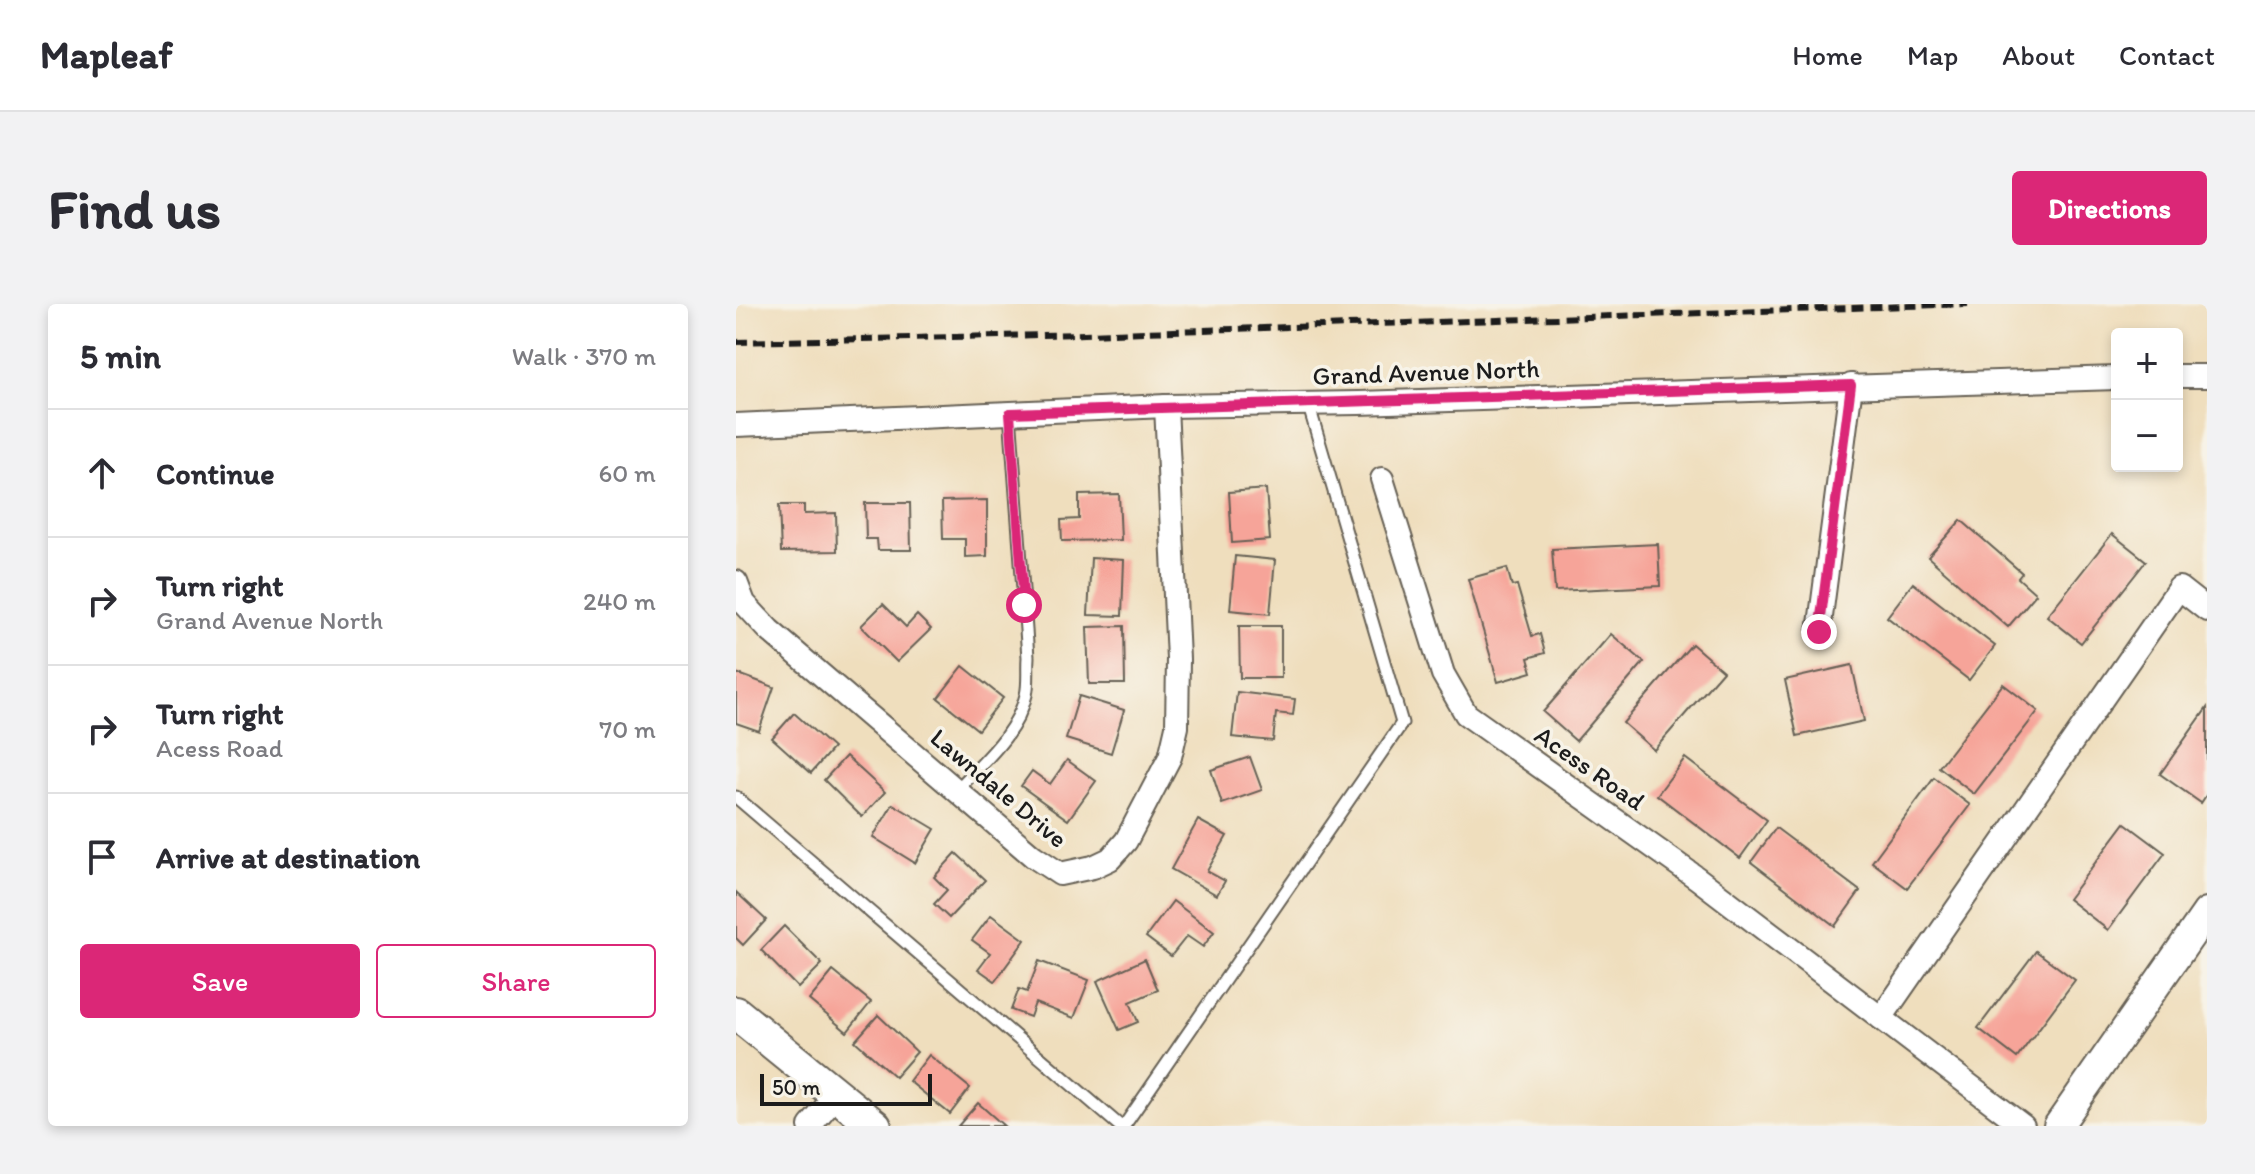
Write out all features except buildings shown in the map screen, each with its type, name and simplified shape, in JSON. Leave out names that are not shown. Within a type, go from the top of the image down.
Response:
[{"type":"main road","points":[[736,1013],[875,1126]]},
{"type":"street","points":[[2183,376],[2207,376]]},
{"type":"street","name":"Grand Avenue North","points":[[736,425],[1166,406],[2111,378]]},
{"type":"street","points":[[1819,632],[1851,385]]},
{"type":"street","name":"Lawndale Drive","points":[[736,582],[744,603],[769,630],[1033,856],[1060,874],[1093,867],[1110,859],[1126,841],[1170,757],[1177,727],[1178,659],[1166,406]]},
{"type":"street","name":"Acess Road","points":[[1382,479],[1443,674],[1466,714],[1697,878],[2023,1126]]},
{"type":"street","points":[[1881,1018],[2179,588],[2207,610]]},
{"type":"street","points":[[2058,1126],[2207,912]]},
{"type":"street","points":[[810,1126],[836,1095]]},
{"type":"lane","points":[[736,797],[1122,1126],[1402,723],[1308,403]]},
{"type":"lane","points":[[957,790],[1001,743],[1019,717],[1027,692],[1028,657],[1010,413]]},
{"type":"railway","points":[[736,342],[1085,334],[1968,304]]},
{"type":"route","points":[[1024,605],[1010,413],[1851,385],[1819,632]]}]
